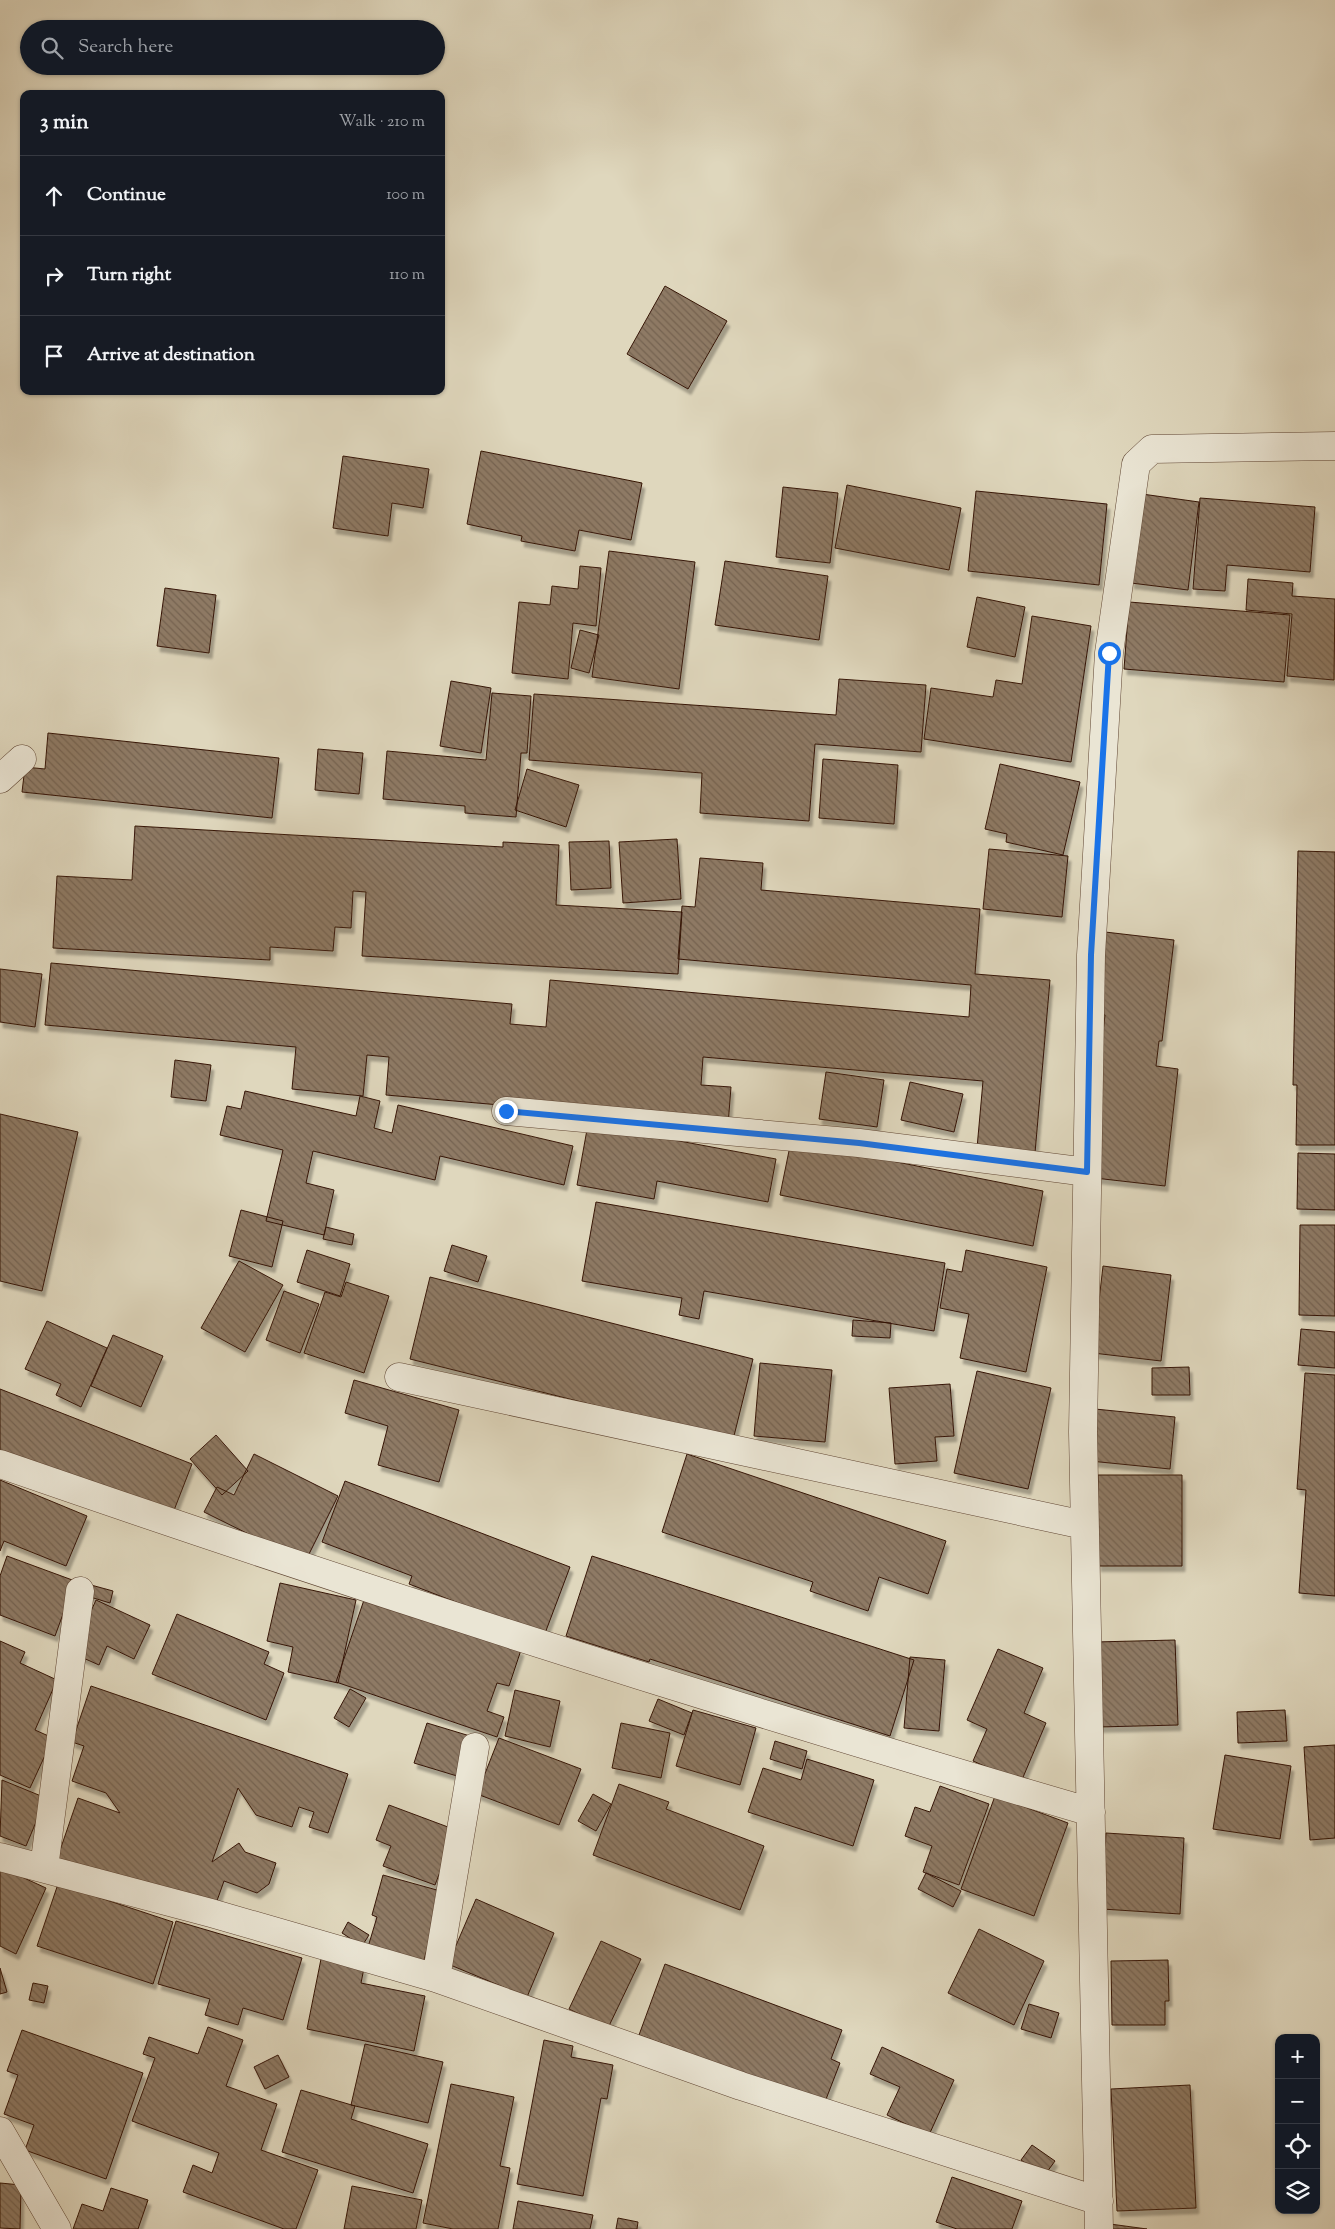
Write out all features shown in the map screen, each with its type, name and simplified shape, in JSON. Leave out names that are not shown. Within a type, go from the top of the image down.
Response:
[{"type":"street","points":[[1099,2229],[1083,1432],[1091,955],[1109,653],[1136,464],[1152,449],[1335,446]]},
{"type":"street","points":[[0,779],[22,759]]},
{"type":"street","points":[[506,1111],[859,1143],[1087,1172]]},
{"type":"street","points":[[399,1377],[1084,1525]]},
{"type":"street","points":[[0,1464],[235,1546],[847,1740],[1091,1812]]},
{"type":"street","points":[[44,1868],[80,1591]]},
{"type":"street","points":[[436,1978],[475,1747]]},
{"type":"street","points":[[0,1857],[221,1915],[436,1978],[741,2086],[1099,2201]]},
{"type":"street","points":[[0,2131],[57,2229]]},
{"type":"building","points":[[665,286],[727,321],[688,389],[627,354]]},
{"type":"building","points":[[481,451],[642,483],[631,540],[579,530],[575,551],[521,541],[522,536],[467,524]]},
{"type":"building","points":[[343,456],[429,469],[423,508],[392,503],[388,536],[333,528]]},
{"type":"building","points":[[847,485],[961,508],[949,570],[835,548]]},
{"type":"building","points":[[783,487],[838,493],[830,563],[776,557]]},
{"type":"building","points":[[976,491],[1107,504],[1099,585],[968,571]]},
{"type":"building","points":[[1142,494],[1199,502],[1188,590],[1131,583]]},
{"type":"building","points":[[1200,498],[1315,507],[1310,572],[1227,565],[1225,591],[1193,589]]},
{"type":"building","points":[[609,551],[695,562],[679,689],[592,677]]},
{"type":"building","points":[[725,561],[828,576],[819,640],[715,625]]},
{"type":"building","points":[[580,566],[601,568],[596,626],[573,623],[568,679],[512,673],[519,602],[550,605],[552,586],[578,589]]},
{"type":"building","points":[[1248,579],[1293,583],[1292,596],[1335,599],[1334,680],[1287,676],[1292,614],[1246,610]]},
{"type":"building","points":[[165,588],[216,595],[209,653],[157,646]]},
{"type":"building","points":[[977,597],[1025,607],[1015,657],[967,647]]},
{"type":"building","points":[[1129,602],[1290,615],[1284,682],[1124,669]]},
{"type":"building","points":[[1032,616],[1091,626],[1071,762],[924,739],[931,688],[993,697],[996,680],[1022,684]]},
{"type":"building","points":[[580,630],[599,635],[589,673],[571,668]]},
{"type":"building","points":[[839,679],[926,685],[921,752],[815,744],[809,821],[700,813],[702,773],[529,760],[534,694],[836,715]]},
{"type":"building","points":[[451,681],[491,688],[481,753],[440,746]]},
{"type":"building","points":[[492,693],[531,696],[527,753],[521,753],[516,817],[465,813],[465,806],[383,799],[387,751],[486,760]]},
{"type":"building","points":[[48,733],[279,758],[272,818],[22,792],[25,767],[45,769]]},
{"type":"building","points":[[318,749],[363,753],[359,794],[315,790]]},
{"type":"building","points":[[823,759],[898,765],[894,824],[819,818]]},
{"type":"building","points":[[1000,764],[1080,782],[1063,855],[1006,842],[1007,834],[985,829]]},
{"type":"building","points":[[527,769],[579,785],[566,827],[515,810]]},
{"type":"building","points":[[135,826],[503,847],[503,842],[559,845],[556,905],[682,912],[678,974],[362,956],[366,892],[353,891],[351,928],[335,927],[333,951],[270,947],[270,960],[53,948],[57,876],[132,880]]},
{"type":"building","points":[[677,839],[681,899],[623,903],[619,842]]},
{"type":"building","points":[[609,841],[611,888],[571,890],[569,842]]},
{"type":"building","points":[[989,849],[1068,856],[1062,917],[983,909]]},
{"type":"building","points":[[1298,851],[1335,852],[1335,1145],[1296,1145],[1297,1085],[1293,1085]]},
{"type":"building","points":[[700,858],[763,863],[761,890],[980,909],[975,974],[1050,980],[1035,1153],[977,1148],[983,1081],[703,1057],[701,1085],[731,1087],[728,1125],[386,1095],[389,1057],[367,1055],[363,1096],[292,1089],[296,1047],[45,1025],[51,963],[512,1004],[510,1024],[546,1027],[550,980],[969,1017],[971,985],[678,959],[682,906],[695,907]]},
{"type":"building","points":[[1105,932],[1174,940],[1162,1041],[1159,1041],[1156,1066],[1178,1069],[1165,1186],[1086,1177],[1105,1015],[1095,1014]]},
{"type":"building","points":[[0,969],[42,974],[35,1027],[0,1022]]},
{"type":"building","points":[[175,1060],[211,1065],[206,1101],[171,1097]]},
{"type":"building","points":[[826,1072],[884,1080],[877,1127],[819,1119]]},
{"type":"building","points":[[910,1082],[963,1094],[954,1132],[901,1120]]},
{"type":"building","points":[[245,1091],[356,1116],[360,1096],[380,1101],[374,1128],[392,1133],[398,1105],[573,1146],[564,1185],[440,1156],[435,1180],[313,1151],[306,1183],[334,1190],[324,1235],[266,1221],[283,1150],[220,1135],[227,1106],[241,1109]]},
{"type":"building","points":[[0,1114],[78,1132],[42,1291],[0,1281]]},
{"type":"building","points":[[588,1124],[776,1159],[768,1202],[657,1181],[654,1199],[577,1185]]},
{"type":"building","points":[[791,1141],[1043,1191],[1033,1246],[780,1195]]},
{"type":"building","points":[[1298,1153],[1335,1154],[1335,1210],[1297,1209]]},
{"type":"building","points":[[596,1202],[945,1263],[934,1331],[704,1291],[699,1319],[679,1315],[682,1298],[582,1281]]},
{"type":"building","points":[[241,1210],[283,1221],[272,1267],[229,1256]]},
{"type":"building","points":[[1300,1225],[1335,1225],[1335,1316],[1299,1315]]},
{"type":"building","points":[[326,1227],[354,1234],[352,1245],[323,1239]]},
{"type":"building","points":[[452,1245],[487,1256],[478,1282],[444,1271]]},
{"type":"building","points":[[307,1250],[350,1264],[340,1296],[297,1282]]},
{"type":"building","points":[[966,1250],[1047,1267],[1026,1372],[960,1358],[969,1314],[940,1308],[947,1269],[962,1272]]},
{"type":"building","points":[[239,1261],[283,1285],[245,1352],[201,1328]]},
{"type":"building","points":[[1103,1266],[1171,1275],[1161,1361],[1093,1353]]},
{"type":"building","points":[[430,1277],[753,1359],[733,1440],[410,1359]]},
{"type":"building","points":[[346,1282],[389,1296],[364,1373],[304,1353],[325,1292],[341,1297]]},
{"type":"building","points":[[284,1291],[319,1304],[300,1353],[266,1340]]},
{"type":"building","points":[[853,1320],[891,1323],[890,1338],[852,1336]]},
{"type":"building","points":[[47,1321],[107,1348],[81,1407],[56,1395],[61,1384],[25,1369]]},
{"type":"building","points":[[1301,1329],[1335,1332],[1335,1368],[1298,1365]]},
{"type":"building","points":[[113,1335],[163,1356],[141,1407],[91,1386]]},
{"type":"building","points":[[760,1363],[832,1370],[825,1442],[754,1436]]},
{"type":"building","points":[[1189,1367],[1190,1395],[1152,1395],[1152,1368]]},
{"type":"building","points":[[977,1371],[1051,1388],[1028,1489],[954,1473]]},
{"type":"building","points":[[1305,1373],[1335,1375],[1335,1596],[1299,1593],[1306,1490],[1297,1489]]},
{"type":"building","points":[[354,1380],[459,1410],[439,1482],[378,1465],[388,1426],[345,1413]]},
{"type":"building","points":[[950,1384],[954,1436],[935,1437],[937,1461],[895,1464],[889,1388]]},
{"type":"building","points":[[0,1389],[192,1464],[171,1518],[0,1451]]},
{"type":"building","points":[[1095,1409],[1175,1417],[1170,1469],[1090,1461]]},
{"type":"building","points":[[216,1435],[248,1471],[222,1495],[190,1459]]},
{"type":"building","points":[[254,1454],[338,1496],[305,1562],[204,1512],[217,1487],[234,1495]]},
{"type":"building","points":[[687,1454],[946,1541],[928,1594],[879,1577],[868,1611],[810,1591],[813,1582],[662,1532]]},
{"type":"building","points":[[1098,1475],[1182,1475],[1182,1566],[1098,1566]]},
{"type":"building","points":[[0,1480],[87,1516],[66,1566],[4,1541],[0,1551]]},
{"type":"building","points":[[345,1481],[570,1567],[544,1636],[409,1584],[412,1576],[322,1542]]},
{"type":"building","points":[[7,1556],[75,1581],[55,1636],[0,1615],[0,1576]]},
{"type":"building","points":[[592,1556],[914,1660],[890,1736],[650,1659],[649,1662],[566,1636]]},
{"type":"building","points":[[280,1583],[356,1600],[338,1683],[288,1672],[293,1647],[267,1641]]},
{"type":"building","points":[[91,1585],[113,1591],[110,1603],[87,1596]]},
{"type":"building","points":[[365,1597],[521,1650],[509,1686],[497,1683],[487,1711],[504,1717],[497,1737],[336,1682]]},
{"type":"building","points":[[96,1600],[150,1625],[134,1659],[107,1646],[99,1665],[72,1653]]},
{"type":"building","points":[[177,1614],[269,1652],[264,1664],[284,1673],[266,1720],[152,1674]]},
{"type":"building","points":[[1175,1640],[1178,1725],[1098,1727],[1095,1642]]},
{"type":"building","points":[[0,1641],[25,1652],[20,1663],[57,1680],[35,1730],[53,1738],[30,1788],[0,1775]]},
{"type":"building","points":[[998,1649],[1043,1668],[1024,1713],[1046,1723],[1021,1782],[973,1761],[987,1729],[967,1720]]},
{"type":"building","points":[[910,1657],[945,1660],[939,1731],[904,1728]]},
{"type":"building","points":[[91,1686],[348,1774],[328,1833],[309,1827],[314,1812],[299,1807],[292,1827],[256,1815],[238,1788],[212,1862],[239,1843],[245,1852],[276,1863],[269,1884],[257,1893],[224,1881],[213,1912],[57,1859],[78,1798],[120,1813],[106,1793],[72,1781],[84,1746],[72,1742]]},
{"type":"building","points":[[350,1689],[366,1698],[349,1727],[334,1718]]},
{"type":"building","points":[[515,1690],[560,1701],[550,1747],[505,1736]]},
{"type":"building","points":[[658,1699],[692,1713],[684,1735],[649,1721]]},
{"type":"building","points":[[693,1710],[756,1728],[740,1785],[676,1766]]},
{"type":"building","points":[[1285,1710],[1287,1741],[1238,1743],[1237,1712]]},
{"type":"building","points":[[427,1723],[470,1736],[457,1776],[414,1763]]},
{"type":"building","points":[[621,1723],[670,1733],[661,1778],[612,1768]]},
{"type":"building","points":[[499,1738],[581,1769],[559,1825],[477,1794]]},
{"type":"building","points":[[775,1741],[807,1751],[802,1769],[770,1759]]},
{"type":"building","points":[[1335,1745],[1335,1838],[1310,1840],[1304,1747]]},
{"type":"building","points":[[1225,1755],[1291,1766],[1280,1839],[1213,1829]]},
{"type":"building","points":[[807,1759],[874,1780],[853,1846],[748,1812],[763,1768],[801,1780]]},
{"type":"building","points":[[2,1780],[46,1798],[26,1846],[0,1836]]},
{"type":"building","points":[[619,1784],[669,1802],[666,1809],[764,1846],[740,1910],[593,1855]]},
{"type":"building","points":[[940,1786],[989,1804],[959,1885],[923,1872],[932,1846],[905,1836],[915,1807],[930,1812]]},
{"type":"building","points":[[593,1794],[611,1804],[596,1831],[578,1821]]},
{"type":"building","points":[[995,1796],[1068,1823],[1034,1916],[961,1889]]},
{"type":"building","points":[[389,1805],[456,1830],[435,1885],[383,1866],[391,1846],[376,1840]]},
{"type":"building","points":[[1106,1833],[1184,1838],[1180,1914],[1102,1909]]},
{"type":"building","points":[[0,1867],[46,1888],[16,1954],[0,1946]]},
{"type":"building","points":[[926,1873],[961,1891],[953,1907],[918,1889]]},
{"type":"building","points":[[383,1875],[444,1892],[423,1963],[368,1947],[377,1917],[372,1915]]},
{"type":"building","points":[[58,1884],[173,1922],[153,1984],[37,1946]]},
{"type":"building","points":[[476,1899],[554,1933],[527,1997],[448,1964]]},
{"type":"building","points":[[176,1921],[302,1958],[283,2020],[243,2008],[238,2025],[205,2015],[210,1999],[158,1984]]},
{"type":"building","points":[[348,1922],[369,1935],[362,1946],[342,1933]]},
{"type":"building","points":[[979,1929],[1044,1961],[1014,2025],[948,1993]]},
{"type":"building","points":[[601,1941],[641,1959],[608,2028],[569,2009]]},
{"type":"building","points":[[321,1959],[364,1968],[361,1983],[425,1996],[414,2051],[307,2029]]},
{"type":"building","points":[[1168,1960],[1169,2001],[1165,2001],[1165,2025],[1112,2025],[1111,1961]]},
{"type":"building","points":[[665,1964],[842,2030],[831,2059],[840,2063],[823,2107],[729,2068],[639,2035]]},
{"type":"building","points":[[0,1968],[7,1992],[0,1994]]},
{"type":"building","points":[[33,1983],[48,1986],[44,2003],[29,2000]]},
{"type":"building","points":[[1029,2004],[1059,2013],[1051,2038],[1021,2029]]},
{"type":"building","points":[[208,2027],[243,2040],[226,2086],[277,2104],[261,2150],[318,2170],[296,2229],[284,2229],[183,2192],[193,2165],[212,2173],[219,2153],[132,2121],[155,2058],[143,2054],[149,2037],[198,2054]]},
{"type":"building","points":[[22,2030],[143,2073],[106,2179],[25,2150],[34,2125],[4,2114],[18,2075],[7,2071]]},
{"type":"building","points":[[544,2040],[573,2046],[571,2057],[613,2065],[607,2099],[601,2098],[583,2196],[517,2184]]},
{"type":"building","points":[[365,2044],[443,2062],[428,2123],[351,2105]]},
{"type":"building","points":[[882,2047],[954,2080],[929,2135],[887,2115],[900,2087],[870,2074]]},
{"type":"building","points":[[278,2055],[289,2077],[265,2089],[254,2067]]},
{"type":"building","points":[[451,2084],[514,2097],[500,2166],[510,2168],[498,2229],[453,2229],[423,2223]]},
{"type":"building","points":[[1190,2085],[1196,2208],[1117,2211],[1111,2089]]},
{"type":"building","points":[[301,2090],[355,2106],[351,2119],[428,2144],[413,2193],[282,2152]]},
{"type":"building","points":[[1032,2145],[1055,2161],[1044,2176],[1021,2160]]},
{"type":"building","points":[[952,2177],[1022,2201],[1012,2229],[957,2229],[936,2222]]},
{"type":"building","points":[[0,2183],[21,2185],[20,2229],[0,2228]]},
{"type":"building","points":[[352,2186],[422,2200],[416,2229],[344,2229]]},
{"type":"building","points":[[111,2188],[148,2200],[138,2229],[73,2229],[82,2204],[103,2211]]},
{"type":"building","points":[[518,2201],[593,2215],[590,2229],[513,2229]]},
{"type":"building","points":[[618,2218],[638,2222],[637,2229],[616,2229]]},
{"type":"building","points":[[1110,2224],[1147,2229],[1110,2229]]},
{"type":"route","points":[[506,1111],[859,1143],[1087,1172],[1091,955],[1109,653]]}]
